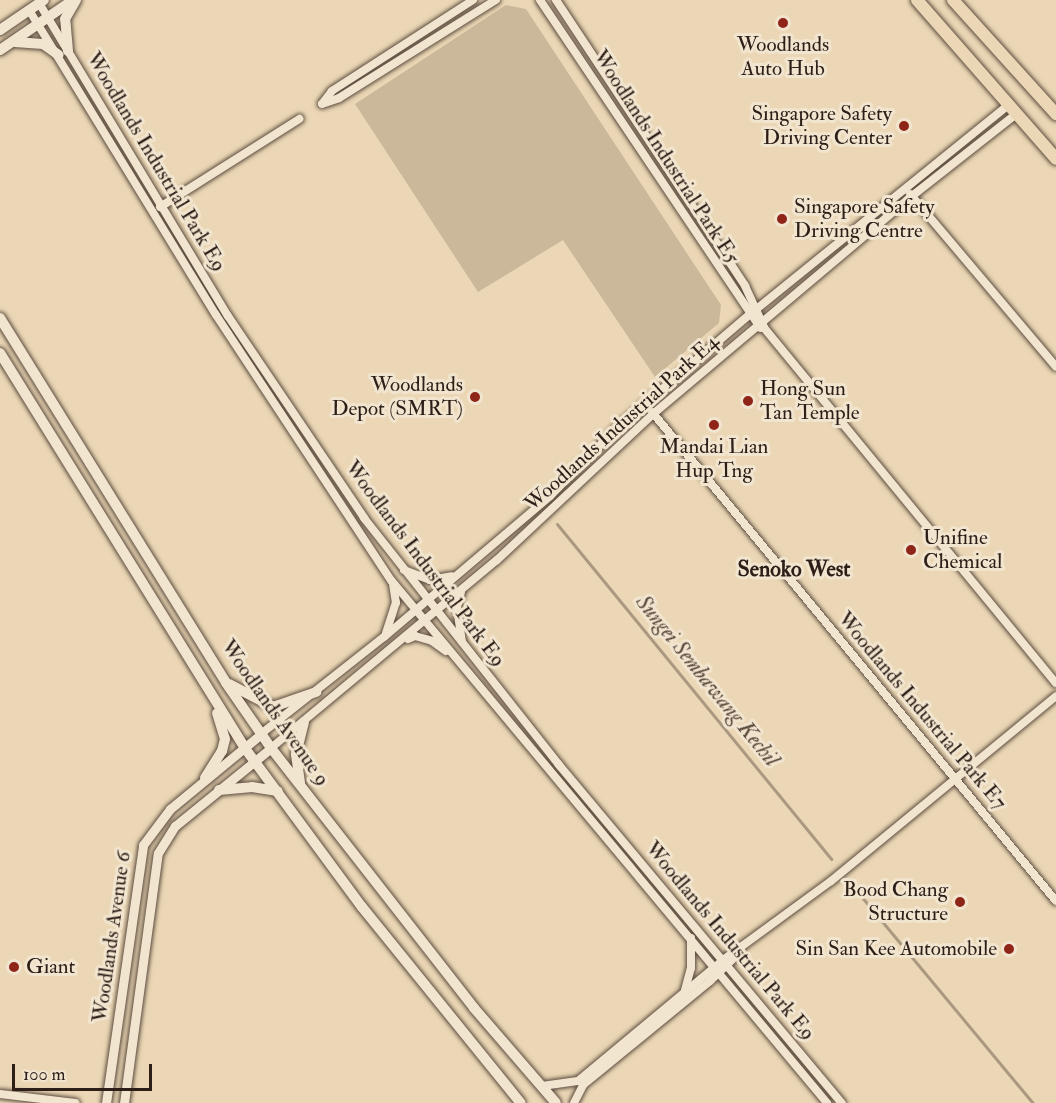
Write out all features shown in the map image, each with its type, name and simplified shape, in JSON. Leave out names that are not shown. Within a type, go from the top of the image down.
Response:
[{"type":"main road","points":[[0,50],[74,0]]},
{"type":"main road","points":[[12,43],[43,44],[64,53],[65,19],[74,0]]},
{"type":"main road","points":[[917,0],[1056,159]]},
{"type":"main road","points":[[953,0],[1056,114]]},
{"type":"main road","points":[[0,30],[42,2]]},
{"type":"main road","name":"Woodlands Avenue 9","points":[[0,318],[226,682],[261,734],[474,1008],[556,1103]]},
{"type":"main road","name":"Woodlands Avenue 9","points":[[0,353],[244,747],[362,907],[521,1103]]},
{"type":"main road","points":[[226,682],[273,707],[316,692]]},
{"type":"main road","points":[[205,778],[222,751],[225,739],[211,696]]},
{"type":"main road","points":[[301,786],[296,754],[304,722]]},
{"type":"main road","points":[[219,790],[248,787],[278,791]]},
{"type":"street","points":[[473,0],[332,91],[322,104],[339,98],[496,0]]},
{"type":"street","name":"Woodlands Industrial Park E5","points":[[556,0],[758,309],[762,326]]},
{"type":"street","name":"Woodlands Industrial Park E5","points":[[539,1],[749,315],[762,326],[1056,683]]},
{"type":"street","name":"Woodlands Industrial Park E9","points":[[42,2],[43,22]]},
{"type":"street","name":"Woodlands Industrial Park E9","points":[[29,10],[43,22],[64,53],[160,207],[340,484],[400,568],[843,1103]]},
{"type":"street","name":"Woodlands Industrial Park E9","points":[[64,53],[216,315],[391,580],[827,1103]]},
{"type":"street","name":"Woodlands Industrial Park E4","points":[[244,747],[384,637],[550,496],[646,405],[749,315],[905,188],[1011,110]]},
{"type":"street","name":"Woodlands Industrial Park E4","points":[[255,761],[425,622],[653,414],[762,326],[1011,110]]},
{"type":"street","points":[[160,207],[299,119]]},
{"type":"street","points":[[905,188],[1056,367]]},
{"type":"street","points":[[866,220],[873,229]]},
{"type":"street","points":[[831,249],[839,258]]},
{"type":"street","points":[[780,291],[789,301]]},
{"type":"street","points":[[723,339],[731,350]]},
{"type":"street","points":[[676,378],[684,388]]},
{"type":"street","name":"Woodlands Industrial Park E7","points":[[646,405],[1056,901]]},
{"type":"street","points":[[331,489],[340,484]]},
{"type":"street","points":[[400,568],[430,580],[459,573]]},
{"type":"street","points":[[384,637],[396,603],[391,580]]},
{"type":"street","points":[[462,590],[457,607],[462,644]]},
{"type":"street","points":[[400,642],[414,636],[432,641],[459,661]]},
{"type":"street","points":[[574,1103],[584,1085],[717,970],[852,865],[1056,696]]},
{"type":"street","name":"Woodlands Avenue 6","points":[[106,1103],[143,845],[170,808],[244,747]]},
{"type":"street","name":"Woodlands Avenue 6","points":[[124,1103],[158,854],[176,826],[255,761]]},
{"type":"street","points":[[685,991],[691,968],[691,938]]},
{"type":"street","points":[[542,1086],[578,1081],[685,991],[717,970]]},
{"type":"street","points":[[0,1094],[75,1103]]},
{"type":"shaded area","points":[[506,5],[526,9],[721,305],[719,323],[655,377],[563,240],[478,292],[355,104]]},
{"type":"waterway","name":"Sungei Sembawang Kechil","points":[[557,524],[831,859]]},
{"type":"waterway","name":"Sungei Sembawang Kechil","points":[[851,884],[1033,1103]]},
{"type":"place","name":"Woodlands Auto Hub","points":[[783,23]]},
{"type":"place","name":"Singapore Safety Driving Center","points":[[904,126]]},
{"type":"place","name":"Singapore Safety Driving Centre","points":[[782,219]]},
{"type":"place","name":"Woodlands Depot (SMRT)","points":[[475,397]]},
{"type":"place","name":"Hong Sun Tan Temple","points":[[748,401]]},
{"type":"place","name":"Mandai Lian Hup Tng","points":[[714,425]]},
{"type":"place","name":"Unifine Chemical","points":[[911,550]]},
{"type":"place","name":"Bood Chang Structure","points":[[960,902]]},
{"type":"place","name":"Sin San Kee Automobile","points":[[1009,949]]},
{"type":"place","name":"Giant","points":[[14,967]]},
{"type":"district","name":"Senoko West","points":[[794,570]]}]
